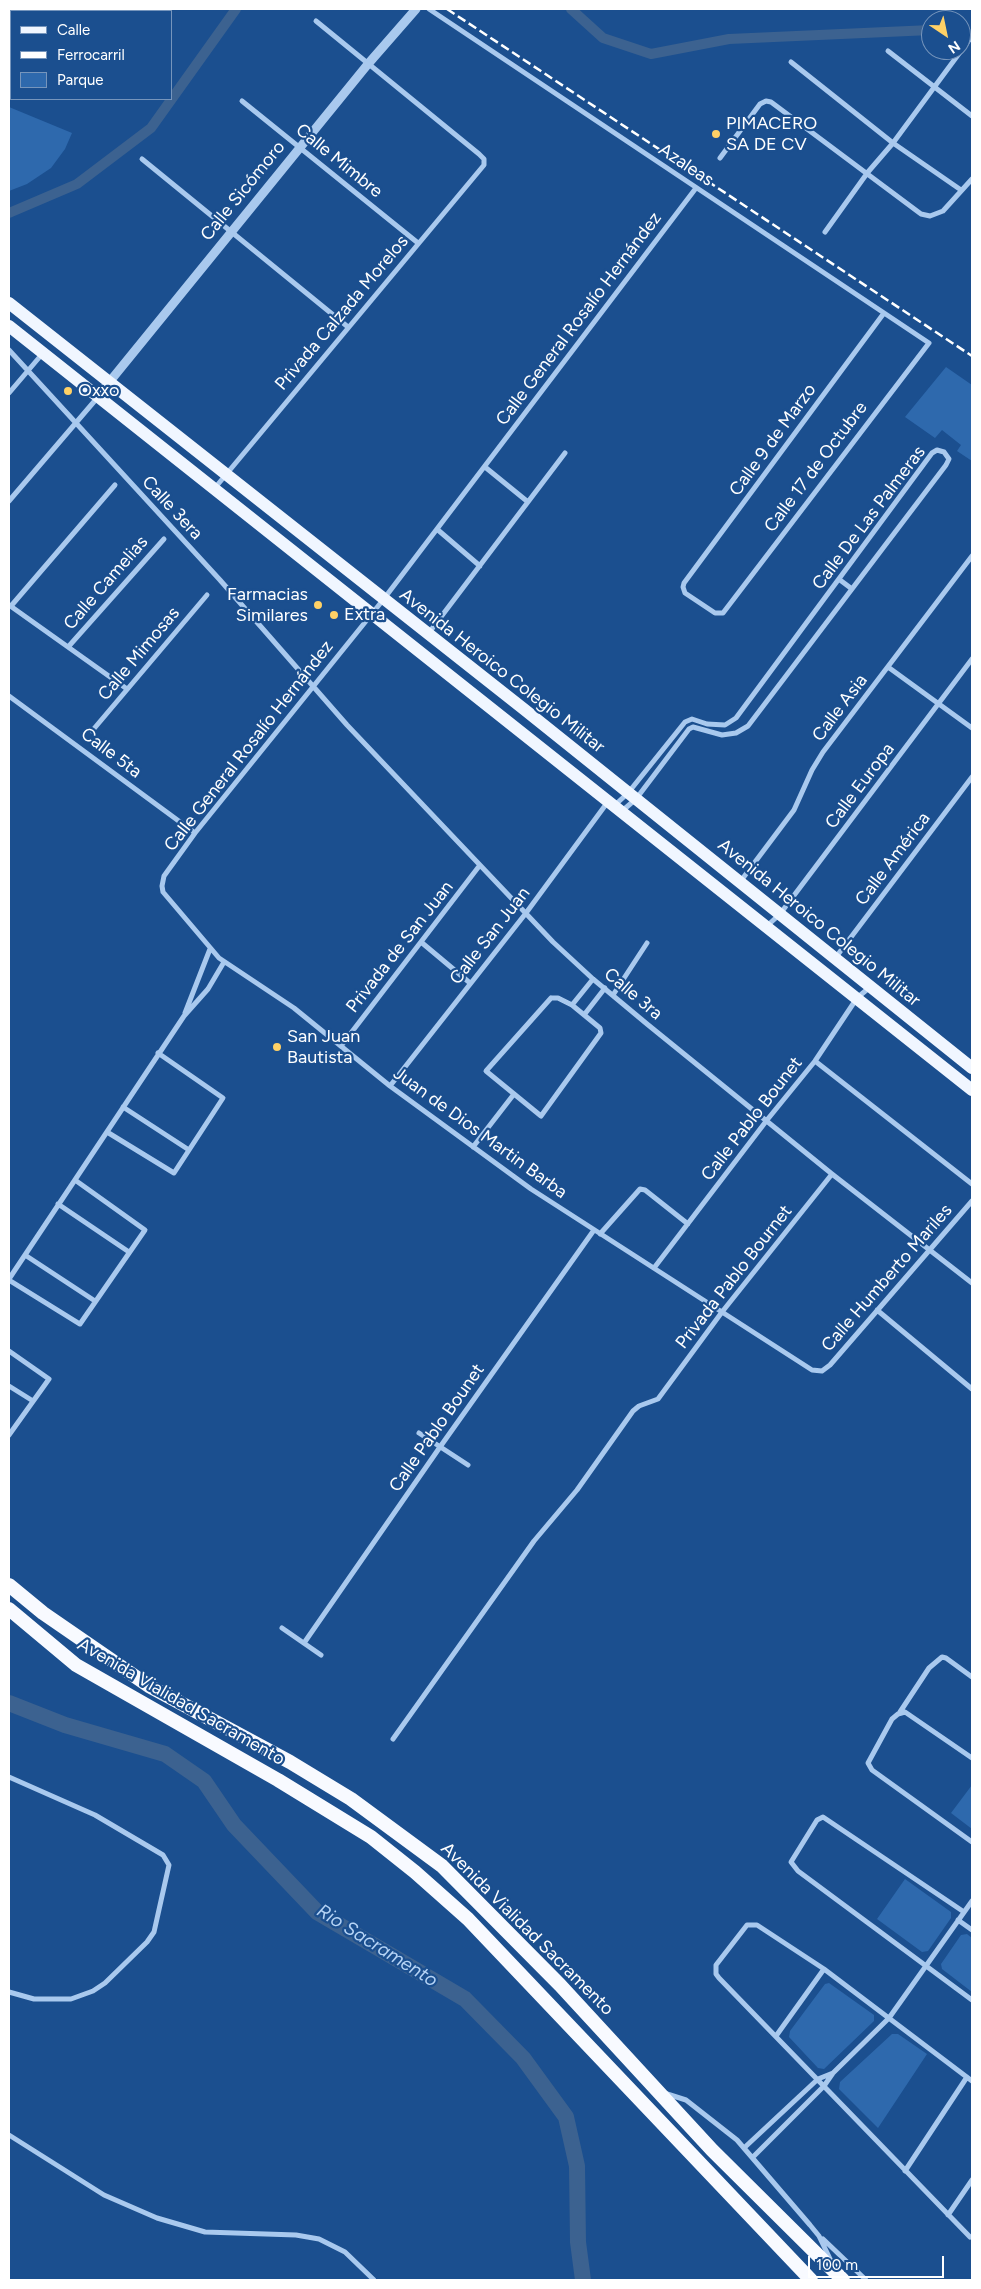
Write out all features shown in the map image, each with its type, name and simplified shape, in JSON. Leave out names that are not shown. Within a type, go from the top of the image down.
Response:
[{"type":"highway","name":"Avenida Vialidad Sacramento","points":[[9,1585],[50,1618],[148,1686],[290,1762],[351,1799],[442,1866],[560,1985],[712,2150],[840,2277]]},
{"type":"highway","name":"Avenida Vialidad Sacramento","points":[[9,1609],[76,1665],[278,1780],[354,1826],[371,1837],[422,1878],[468,1920],[811,2280]]},
{"type":"main road","name":"Avenida Heroico Colegio Militar","points":[[9,303],[836,957],[870,987],[972,1068]]},
{"type":"main road","name":"Avenida Heroico Colegio Militar","points":[[9,326],[972,1090]]},
{"type":"street","name":"Calle Sicómoro","points":[[98,396],[368,64],[416,9]]},
{"type":"street","name":"Azaleas","points":[[430,9],[929,343]]},
{"type":"street","points":[[316,21],[368,64]]},
{"type":"street","points":[[825,232],[868,172],[893,143],[972,36]]},
{"type":"street","points":[[888,51],[972,116]]},
{"type":"street","points":[[791,62],[893,143],[961,190]]},
{"type":"street","name":"Privada Calzada Morelos","points":[[214,489],[484,165],[484,158],[368,64]]},
{"type":"street","name":"Calle Mimbre","points":[[242,101],[418,243]]},
{"type":"street","points":[[720,158],[760,104],[766,101],[776,103],[921,214],[930,216],[943,211],[972,178]]},
{"type":"street","points":[[142,159],[348,327]]},
{"type":"street","name":"Calle General Rosalío Hernández","points":[[164,876],[195,833],[384,600],[696,188]]},
{"type":"street","name":"Calle 9 de Marzo","points":[[726,609],[719,615],[715,614],[686,593],[683,587],[684,583],[884,313]]},
{"type":"street","name":"Calle 17 de Octubre","points":[[726,609],[929,343]]},
{"type":"street","name":"Calle 3era","points":[[9,350],[77,422],[314,686]]},
{"type":"street","points":[[9,393],[43,352]]},
{"type":"street","points":[[9,502],[98,396]]},
{"type":"street","name":"Calle De Las Palmeras","points":[[725,726],[736,718],[840,580],[932,453],[937,450],[944,452],[948,457],[946,465],[852,589],[748,726],[736,733],[730,734]]},
{"type":"street","points":[[428,634],[565,453]]},
{"type":"street","points":[[485,467],[528,502]]},
{"type":"street","points":[[115,485],[10,605],[127,689]]},
{"type":"street","points":[[438,530],[480,566]]},
{"type":"street","name":"Calle Camelias","points":[[69,646],[164,539]]},
{"type":"street","name":"Calle Asia","points":[[740,882],[794,810],[812,770],[823,752],[972,556]]},
{"type":"street","points":[[840,580],[852,589]]},
{"type":"street","name":"Calle Mimosas","points":[[92,731],[207,595]]},
{"type":"street","name":"Calle Europa","points":[[766,927],[780,914],[972,659]]},
{"type":"street","points":[[888,667],[972,728]]},
{"type":"street","name":"Calle 3ra","points":[[314,686],[346,725],[526,913],[593,979],[832,1174],[972,1283]]},
{"type":"street","name":"Calle 5ta","points":[[9,696],[195,833]]},
{"type":"street","points":[[615,806],[632,796],[688,720],[695,719],[707,724],[725,726],[730,734],[722,735],[693,728],[689,729],[632,796],[615,806]]},
{"type":"street","name":"Calle América","points":[[836,957],[972,777]]},
{"type":"street","name":"Calle San Juan","points":[[390,1086],[526,913],[615,806]]},
{"type":"street","name":"Privada de San Juan","points":[[341,1046],[480,865]]},
{"type":"street","name":"Juan de Dios Martin Barba","points":[[164,876],[162,886],[166,897],[224,962],[294,1008],[390,1086],[473,1147],[594,1230],[812,1370],[822,1371]]},
{"type":"street","points":[[421,942],[470,983]]},
{"type":"street","points":[[613,995],[647,943]]},
{"type":"street","points":[[184,1016],[210,948]]},
{"type":"street","points":[[74,1180],[144,1230],[80,1324],[9,1280],[58,1204],[74,1180],[107,1132],[158,1054],[184,1016],[208,989],[224,962]]},
{"type":"street","points":[[572,1005],[593,979]]},
{"type":"street","name":"Calle Pablo Bounet","points":[[654,1268],[815,1060],[857,998],[870,987]]},
{"type":"street","points":[[584,1014],[605,988]]},
{"type":"street","points":[[555,997],[572,1005],[584,1014],[600,1028],[601,1035],[541,1116],[486,1071],[549,1000],[555,997]]},
{"type":"street","points":[[107,1132],[174,1173],[223,1098],[158,1054]]},
{"type":"street","points":[[815,1060],[972,1184]]},
{"type":"street","points":[[473,1147],[514,1094]]},
{"type":"street","points":[[123,1107],[189,1150]]},
{"type":"street","name":"Privada Pablo Bournet","points":[[393,1740],[534,1541],[577,1490],[633,1411],[639,1406],[658,1399],[722,1312],[832,1174]]},
{"type":"street","points":[[600,1234],[636,1191],[640,1189],[645,1190],[688,1224]]},
{"type":"street","name":"Calle Humberto Mariles","points":[[822,1371],[830,1365],[972,1201]]},
{"type":"street","points":[[58,1204],[129,1252]]},
{"type":"street","name":"Calle Pablo Bounet","points":[[304,1643],[594,1230]]},
{"type":"street","points":[[25,1255],[95,1301]]},
{"type":"street","points":[[877,1310],[972,1389]]},
{"type":"street","points":[[9,1351],[49,1378],[9,1435]]},
{"type":"street","points":[[9,1386],[33,1401]]},
{"type":"street","points":[[419,1433],[468,1466]]},
{"type":"street","points":[[282,1628],[321,1655]]},
{"type":"street","points":[[972,1677],[946,1658],[942,1658],[929,1668],[900,1712],[892,1719],[870,1757],[869,1767],[972,1842]]},
{"type":"street","points":[[900,1712],[912,1715],[972,1758]]},
{"type":"street","points":[[9,1777],[95,1815],[163,1855],[169,1865],[154,1932],[147,1942],[105,1983],[93,1991],[71,1999],[34,1999],[9,1992]]},
{"type":"street","points":[[964,1912],[823,1817],[817,1820],[791,1862],[794,1867],[972,2000]]},
{"type":"street","points":[[753,2157],[824,2086],[833,2073],[889,2018],[972,1901]]},
{"type":"street","points":[[958,1920],[972,1930]]},
{"type":"street","points":[[970,2237],[716,1974],[716,1966],[747,1925],[755,1924],[824,1969],[972,2081]]},
{"type":"street","points":[[776,2036],[824,1969]]},
{"type":"street","points":[[744,2148],[818,2079],[833,2073]]},
{"type":"street","points":[[905,2171],[967,2077]]},
{"type":"street","points":[[659,2092],[686,2100],[726,2130],[753,2157],[819,2236],[866,2280]]},
{"type":"street","points":[[799,2098],[805,2104]]},
{"type":"street","points":[[784,2112],[791,2118]]},
{"type":"street","points":[[9,2135],[104,2195],[157,2218],[205,2232],[303,2235],[319,2238],[345,2252],[374,2280]]},
{"type":"street","points":[[948,2215],[972,2180]]},
{"type":"street","points":[[819,2236],[840,2277]]},
{"type":"green space","points":[[9,107],[72,133],[65,149],[51,168],[27,184],[9,191]]},
{"type":"green space","points":[[946,367],[972,385],[972,461],[957,451],[961,445],[942,430],[935,438],[905,417]]},
{"type":"green space","points":[[972,1785],[972,1829],[951,1813]]},
{"type":"green space","points":[[905,1879],[951,1912],[951,1918],[928,1951],[922,1952],[877,1919]]},
{"type":"green space","points":[[967,1934],[972,1938],[972,1992],[942,1969],[941,1964],[961,1935]]},
{"type":"green space","points":[[829,1983],[874,2015],[874,2021],[824,2069],[818,2068],[789,2037],[790,2031],[825,1984]]},
{"type":"green space","points":[[892,2034],[898,2034],[927,2054],[878,2128],[839,2089],[840,2082]]},
{"type":"waterway","points":[[172,99],[236,9]]},
{"type":"waterway","points":[[571,9],[603,38],[651,54],[729,39],[921,30]]},
{"type":"waterway","points":[[9,213],[77,184],[151,128],[171,100]]},
{"type":"waterway","name":"Rio Sacramento","points":[[9,1703],[65,1725],[165,1754],[204,1781],[234,1825],[317,1912],[465,1999],[523,2058],[566,2117],[577,2166],[578,2242],[583,2280]]},
{"type":"railway","points":[[447,9],[972,356]]},
{"type":"place","name":"PIMACERO SA DE CV","points":[[716,134]]},
{"type":"place","name":"Oxxo","points":[[68,391]]},
{"type":"place","name":"Farmacias Similares","points":[[318,605]]},
{"type":"place","name":"Extra","points":[[334,615]]},
{"type":"place","name":"San Juan Bautista","points":[[277,1047]]}]
